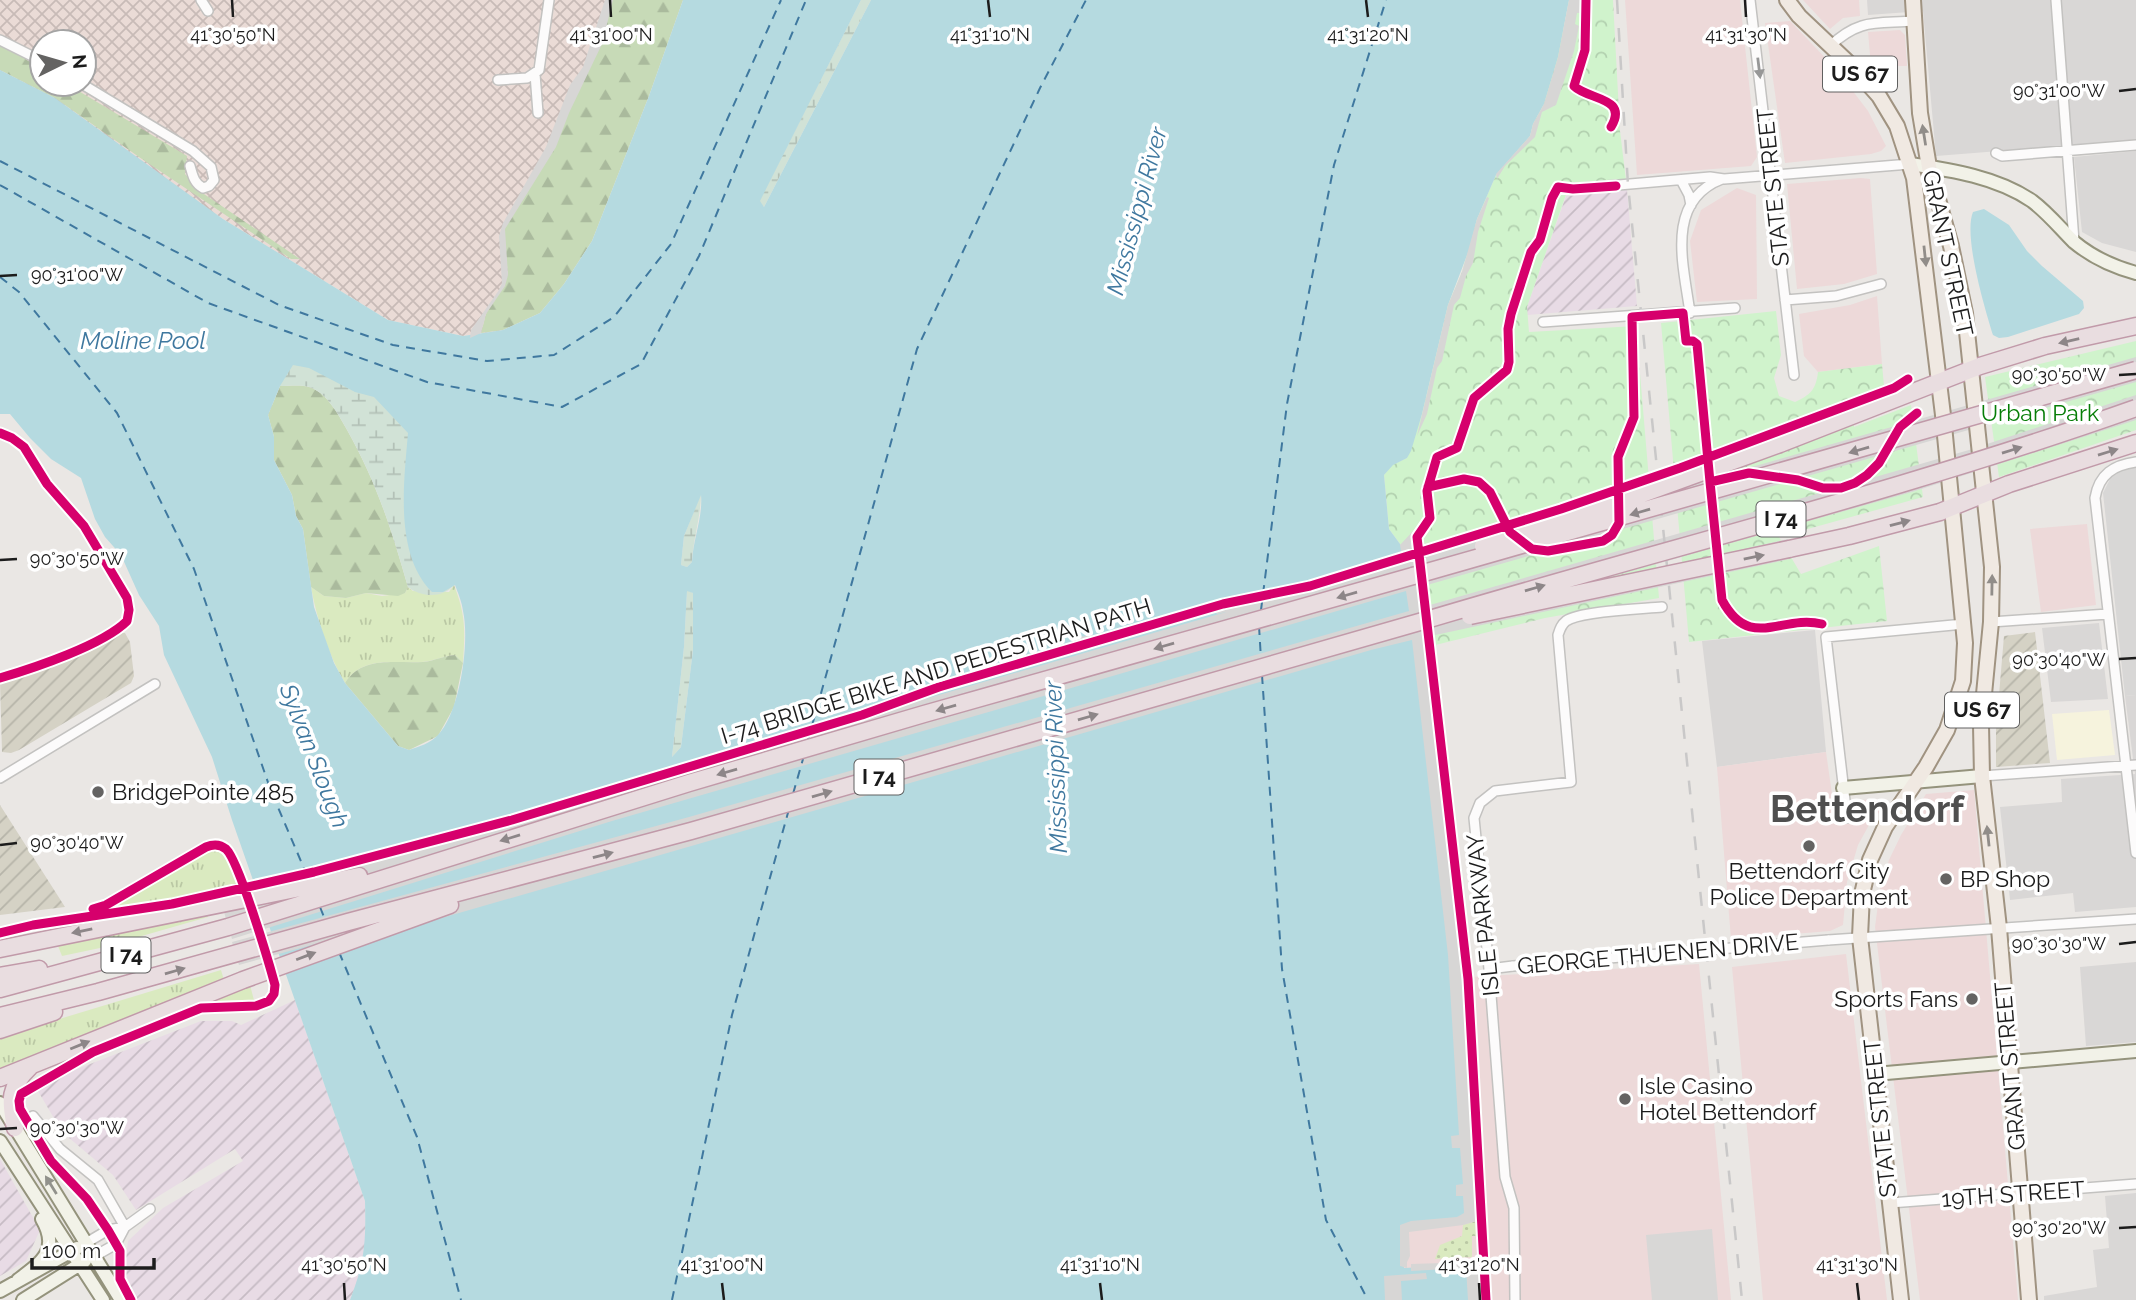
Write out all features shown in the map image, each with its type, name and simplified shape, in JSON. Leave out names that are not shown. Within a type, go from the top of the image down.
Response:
[{"type":"highway","points":[[1413,576],[1472,550],[1634,497],[1971,369],[2045,346],[2136,326]]},
{"type":"highway","name":"I 74","points":[[0,989],[22,977],[89,965],[228,927],[911,718],[2136,370]]},
{"type":"highway","name":"I 74","points":[[0,1016],[40,1011],[98,992],[691,831],[1606,567],[1733,533],[2015,449],[2136,408]]},
{"type":"highway","points":[[1423,621],[1507,610],[1849,536],[1951,508],[1984,493],[2136,443]]},
{"type":"highway","points":[[0,949],[427,864]]},
{"type":"highway","points":[[0,1077],[243,980],[469,898],[513,879]]},
{"type":"highway","points":[[0,976],[22,977]]},
{"type":"highway","points":[[0,1030],[40,1011]]},
{"type":"highway","points":[[15,1128],[11,1106],[12,1092],[31,1066]]},
{"type":"main road","name":"US 67","points":[[1787,0],[1799,16],[1854,68],[1879,96],[1897,126],[1910,164]]},
{"type":"main road","name":"GRANT STREET","points":[[1913,0],[1920,113],[1929,167],[1965,313],[1992,567],[1991,622],[1982,716],[1982,776],[1998,928],[2029,1300]]},
{"type":"main road","name":"GRANT STREET","points":[[1910,164],[1918,197],[1964,624]]},
{"type":"main road","points":[[1910,164],[1992,181],[2014,190],[2048,214],[2074,242],[2109,264],[2136,273]]},
{"type":"main road","name":"US 67","points":[[1860,937],[1860,911],[1870,860],[1885,827],[1947,730],[1959,696],[1966,655],[1964,624]]},
{"type":"main road","points":[[1843,788],[1982,776]]},
{"type":"main road","name":"STATE STREET","points":[[1860,937],[1901,1300]]},
{"type":"main road","points":[[1875,1074],[2136,1051]]},
{"type":"main road","points":[[0,1103],[121,1300]]},
{"type":"main road","points":[[4,1147],[103,1300]]},
{"type":"main road","points":[[4,1147],[21,1185],[50,1234],[46,1256],[18,1280]]},
{"type":"main road","points":[[0,1291],[86,1243]]},
{"type":"main road","points":[[23,1300],[95,1256]]},
{"type":"street","points":[[201,0],[208,12]]},
{"type":"street","points":[[538,113],[535,74],[540,66],[550,0]]},
{"type":"street","name":"STATE STREET","points":[[1750,0],[1794,375]]},
{"type":"street","points":[[2056,0],[2074,242]]},
{"type":"street","points":[[1830,47],[1853,27],[1914,21]]},
{"type":"street","points":[[0,40],[28,54]]},
{"type":"street","points":[[498,80],[520,79],[535,74]]},
{"type":"street","points":[[98,94],[192,151],[211,167],[214,180],[203,188],[194,179],[190,166]]},
{"type":"street","points":[[1996,153],[2002,156],[2136,145]]},
{"type":"street","points":[[1558,187],[1573,189],[1910,164]]},
{"type":"street","points":[[1690,313],[1681,243],[1684,219],[1691,205],[1706,188],[1724,178]]},
{"type":"street","points":[[1681,180],[1691,205]]},
{"type":"street","points":[[1786,300],[1836,296],[1881,284]]},
{"type":"street","points":[[1542,322],[1735,308]]},
{"type":"street","points":[[2136,462],[2115,466],[2098,485],[2095,498],[2136,853]]},
{"type":"street","name":"ISLE PARKWAY","points":[[1515,1300],[1514,1208],[1504,1177],[1489,969],[1474,818],[1480,803],[1495,791],[1571,782],[1558,635],[1562,624],[1569,618],[1592,614],[1662,607]]},
{"type":"street","points":[[1991,622],[2108,614]]},
{"type":"street","points":[[1847,818],[1826,637],[1964,624]]},
{"type":"street","points":[[0,778],[155,684]]},
{"type":"street","points":[[1982,776],[2136,765]]},
{"type":"street","name":"GEORGE THUENEN DRIVE","points":[[1489,969],[1860,937],[2136,919]]},
{"type":"street","points":[[33,1116],[60,1149],[98,1180],[125,1227]]},
{"type":"street","name":"19TH STREET","points":[[1890,1203],[2136,1184]]},
{"type":"street","points":[[86,1243],[108,1230],[125,1227],[150,1209]]},
{"type":"street","points":[[95,1256],[116,1244],[125,1227]]},
{"type":"shaded area","points":[[0,0],[683,0],[503,330],[463,336],[388,320],[223,219],[44,98],[98,98],[98,28],[28,28],[28,87],[0,70]]},
{"type":"shaded area","points":[[1625,0],[1740,0],[1757,157],[1751,166],[1637,175]]},
{"type":"shaded area","points":[[1803,0],[1859,0],[1860,16],[1843,18],[1830,29]]},
{"type":"shaded area","points":[[1867,0],[2136,0],[2136,140],[1936,156],[1923,11],[1868,15]]},
{"type":"shaded area","points":[[1790,21],[1836,69],[1868,111],[1886,146],[1881,151],[1785,163],[1765,23]]},
{"type":"shaded area","points":[[1900,30],[1905,35],[1907,66],[1871,66],[1868,32]]},
{"type":"shaded area","points":[[2136,151],[2136,252],[2102,243],[2082,232],[2074,157]]},
{"type":"shaded area","points":[[1870,179],[1877,274],[1844,284],[1797,289],[1787,184]]},
{"type":"shaded area","points":[[1737,188],[1756,195],[1757,299],[1697,302],[1690,241],[1701,210]]},
{"type":"shaded area","points":[[1627,190],[1637,306],[1527,315],[1527,307],[1566,196]]},
{"type":"shaded area","points":[[1877,296],[1882,364],[1818,372],[1804,356],[1799,314],[1850,305]]},
{"type":"shaded area","points":[[2124,468],[2136,468],[2136,695],[2125,696],[2103,493],[2111,477]]},
{"type":"shaded area","points":[[2087,524],[2096,605],[2041,612],[2030,529]]},
{"type":"shaded area","points":[[2099,623],[2108,699],[2051,702],[2042,628]]},
{"type":"shaded area","points":[[1815,630],[1826,752],[1717,767],[1702,641]]},
{"type":"shaded area","points":[[2035,632],[2050,763],[1996,767],[1996,730],[2004,636]]},
{"type":"shaded area","points":[[119,633],[125,633],[130,642],[134,676],[131,683],[19,750],[2,752],[0,681],[48,665]]},
{"type":"shaded area","points":[[2136,695],[2136,907],[2075,912],[2073,893],[2010,900],[2000,807],[2062,802],[2061,779],[2135,774],[2125,696]]},
{"type":"shaded area","points":[[2109,710],[2115,755],[2057,760],[2052,714]]},
{"type":"shaded area","points":[[1826,752],[1833,801],[1885,799],[1885,805],[1858,845],[1847,882],[1843,925],[1830,931],[1731,939],[1717,767]]},
{"type":"shaded area","points":[[1974,790],[2018,1300],[1920,1300],[1875,927],[1880,889],[1889,860],[1926,794]]},
{"type":"shaded area","points":[[0,805],[65,907],[0,915]]},
{"type":"shaded area","points":[[1846,954],[1887,1300],[1763,1300],[1732,967]]},
{"type":"shaded area","points":[[2136,962],[2136,1042],[2086,1046],[2080,967]]},
{"type":"shaded area","points":[[1699,964],[1731,1300],[1471,1300],[1404,1268],[1402,1228],[1452,978]]},
{"type":"shaded area","points":[[295,1000],[365,1201],[366,1244],[359,1277],[350,1300],[136,1300],[123,1280],[128,1241],[163,1208],[243,1161],[235,1149],[136,1210],[113,1175],[62,1132],[38,1091],[67,1073],[201,1021],[232,1021],[241,1025]]},
{"type":"shaded area","points":[[0,1159],[40,1230],[26,1261],[0,1276]]},
{"type":"shaded area","points":[[2136,1193],[2136,1300],[2044,1300],[2044,1296],[2097,1287],[2093,1250],[2109,1248],[2105,1196]]},
{"type":"shaded area","points":[[1712,1229],[1718,1300],[1652,1300],[1646,1235]]},
{"type":"green space","points":[[610,0],[683,0],[649,96],[592,241],[564,284],[540,313],[503,330],[481,333],[486,314],[508,275],[503,227],[554,146]]},
{"type":"green space","points":[[861,0],[871,0],[764,207],[759,201]]},
{"type":"green space","points":[[1569,0],[1613,0],[1620,131],[1626,180],[1570,183],[1527,307],[1529,332],[1636,326],[1659,598],[1545,618],[1415,650],[1403,548],[1389,529],[1384,475],[1392,465],[1407,458],[1422,414],[1448,305],[1462,272],[1477,219],[1496,175],[1530,136],[1544,104]]},
{"type":"green space","points":[[0,44],[28,61],[28,84],[0,70]]},
{"type":"green space","points":[[55,98],[90,98],[187,156],[185,174],[201,192],[300,259],[291,259]]},
{"type":"green space","name":"Urban Park","points":[[1776,311],[1781,355],[1774,378],[1779,396],[1795,402],[1805,397],[1814,388],[1818,372],[1882,364],[1884,386],[1853,398],[1854,427],[1911,405],[1923,497],[1779,537],[1801,574],[1879,546],[1887,621],[1689,642],[1661,323]]},
{"type":"green space","name":"Urban Park","points":[[2136,341],[2136,430],[1999,477],[1985,377]]},
{"type":"green space","points":[[287,357],[418,403],[454,585],[449,589],[426,595],[408,587],[375,487],[340,417],[323,395],[308,387],[280,386],[268,415],[274,437],[264,422]]},
{"type":"green space","points":[[280,386],[300,386],[318,391],[340,417],[357,448],[382,506],[408,587],[405,593],[398,596],[366,593],[346,598],[324,596],[311,587],[303,529],[296,516],[292,495],[274,460],[274,437],[268,415]]},
{"type":"green space","points":[[701,493],[692,562],[687,567],[681,565],[684,536]]},
{"type":"green space","points":[[454,585],[464,623],[463,663],[455,655],[422,662],[380,663],[361,668],[345,683],[324,636],[311,587],[324,596],[346,598],[366,593],[382,596],[405,593],[408,587],[413,591],[449,592]]},
{"type":"green space","points":[[687,590],[693,593],[693,650],[681,747],[672,757],[684,647]]},
{"type":"green space","points":[[455,655],[463,663],[454,707],[438,736],[409,750],[398,746],[345,683],[352,674],[370,665],[423,662]]},
{"type":"green space","points":[[217,846],[230,858],[241,886],[168,902],[50,920],[108,906],[205,849]]},
{"type":"green space","points":[[207,912],[208,917],[100,948],[62,956],[58,946]]},
{"type":"green space","points":[[221,970],[224,980],[0,1069],[0,1037]]},
{"type":"green space","points":[[250,985],[255,1004],[203,1003]]},
{"type":"green space","points":[[1480,1220],[1480,1236],[1472,1236],[1472,1257],[1435,1259],[1440,1245],[1462,1236],[1463,1225]]},
{"type":"water","points":[[683,0],[861,0],[760,201],[764,207],[871,0],[1569,0],[1558,57],[1544,104],[1530,136],[1496,175],[1477,219],[1469,250],[1448,305],[1411,451],[1407,458],[1393,465],[1384,475],[1389,529],[1403,548],[1450,954],[1466,1213],[1454,1223],[1402,1228],[1404,1268],[1470,1265],[1471,1300],[350,1300],[364,1251],[365,1201],[212,757],[164,655],[159,626],[139,595],[121,555],[105,537],[95,519],[81,478],[51,459],[10,414],[0,414],[0,70],[28,84],[28,98],[55,98],[223,219],[388,320],[463,336],[503,330],[540,313],[564,284],[592,241],[649,96]],"holes":[[[293,365],[309,368],[355,392],[374,397],[408,433],[404,517],[412,558],[420,576],[432,592],[443,592],[455,585],[462,604],[465,624],[464,658],[452,710],[438,735],[409,750],[398,746],[345,683],[334,663],[314,607],[303,529],[296,516],[292,495],[274,460],[274,437],[268,415],[280,386]],[[701,495],[701,512],[692,562],[687,567],[681,565],[684,536]],[[687,591],[693,593],[693,650],[681,747],[672,757]]]},
{"type":"water","points":[[1984,209],[2009,225],[2027,251],[2083,301],[2084,308],[2079,314],[2008,337],[1999,338],[1993,335],[1976,273],[1971,238],[1973,212]]},
{"type":"pier","points":[[605,0],[613,0],[602,44],[556,147],[505,229],[508,275],[505,286],[486,314],[481,333],[470,338],[471,330],[502,283],[499,236],[503,223],[546,147],[570,85],[583,67]]},
{"type":"pier","points":[[1569,0],[1582,0],[1575,24],[1579,26],[1574,51],[1556,105],[1542,112],[1535,137],[1505,166],[1497,179],[1496,174],[1530,136],[1544,104],[1558,57]]},
{"type":"pier","points":[[1487,197],[1489,198],[1478,232],[1473,263],[1460,298],[1454,305],[1442,361],[1437,368],[1427,414],[1417,436],[1448,305]]},
{"type":"pier","points":[[2136,357],[2136,382],[1420,587],[1423,607],[1969,450],[2136,395],[2136,420],[1912,492],[1607,580],[1788,539],[1790,559],[1426,637],[1462,954],[1480,1220],[1409,1232],[1410,1256],[1407,1268],[1400,1266],[1400,1225],[1411,1221],[1457,1217],[1464,1213],[1463,1196],[1456,1196],[1456,1185],[1463,1184],[1460,1148],[1452,1148],[1451,1136],[1459,1135],[1448,955],[1412,640],[414,926],[337,938],[239,965],[232,942],[689,817],[1409,611],[1406,591],[612,821],[232,939],[224,912],[268,899],[222,908],[218,891],[507,819],[860,713],[939,684],[1062,649],[1078,637],[1092,635],[1102,638],[1223,602],[1310,583],[1402,556],[1400,545],[1413,531],[1417,551],[1613,489],[1778,429],[1781,450],[1696,483]],"holes":[[[1215,610],[1217,614],[1226,612],[925,699],[924,695],[940,689]]]},
{"type":"pier","points":[[1475,1262],[1482,1268],[1484,1300],[1468,1300],[1466,1268],[1411,1271],[1411,1264]]},
{"type":"pier","points":[[1426,1273],[1427,1279],[1401,1281],[1402,1300],[1385,1300],[1384,1276]]},
{"type":"ferry route","points":[[0,161],[279,305],[393,345],[487,361],[554,355],[614,317],[671,244],[781,0]]},
{"type":"ferry route","points":[[0,185],[208,303],[427,382],[562,407],[641,364],[699,256],[806,0]]},
{"type":"ferry route","points":[[808,740],[917,349],[1040,88],[1086,0]]},
{"type":"ferry route","points":[[1261,610],[1287,404],[1334,165],[1386,0]]},
{"type":"ferry route","points":[[0,277],[19,292],[117,413],[194,569],[271,791],[309,880]]},
{"type":"ferry route","points":[[1259,626],[1261,659]]},
{"type":"ferry route","points":[[1262,675],[1282,969],[1326,1220],[1368,1300]]},
{"type":"ferry route","points":[[793,794],[803,759]]},
{"type":"ferry route","points":[[672,1300],[732,1015],[789,809]]},
{"type":"ferry route","points":[[320,907],[326,922]]},
{"type":"ferry route","points":[[339,952],[417,1137],[461,1300]]},
{"type":"railway","points":[[1617,0],[1628,185],[1742,1300]]},
{"type":"cycle path","points":[[1586,0],[1585,50],[1574,86],[1611,105],[1615,110],[1611,127]]},
{"type":"cycle path","points":[[1486,1300],[1468,979],[1417,537],[1430,518],[1427,491],[1437,457],[1457,448],[1474,398],[1507,370],[1511,314],[1531,252],[1540,240],[1552,198],[1558,187],[1573,189],[1616,186]]},
{"type":"cycle path","points":[[1428,487],[1464,479],[1479,482],[1490,492],[1510,532],[1532,549],[1548,551],[1603,541],[1612,535],[1619,523],[1618,457],[1634,417],[1632,317],[1683,313],[1686,341],[1697,344],[1710,482],[1749,473],[1798,480],[1823,488],[1841,488],[1867,475],[1879,463],[1900,427],[1917,413]]},
{"type":"cycle path","name":"I-74 BRIDGE BIKE AND PEDESTRIAN PATH","points":[[0,933],[33,925],[172,904],[314,872],[512,820],[862,715],[939,687],[1223,604],[1310,586],[1561,509],[1680,468],[1894,388],[1908,379]]},
{"type":"cycle path","points":[[0,433],[24,447],[47,484],[84,526],[127,598],[129,610],[127,621],[102,639],[49,662],[0,678]]},
{"type":"cycle path","points":[[1710,482],[1722,600],[1733,616],[1755,628],[1807,622],[1822,624]]},
{"type":"cycle path","points":[[93,909],[106,905],[206,847],[221,846],[232,857],[238,872],[275,985],[274,994],[269,1001],[256,1006],[201,1008],[93,1052],[21,1094],[20,1109],[51,1161],[87,1199],[120,1251],[120,1279],[131,1300]]},
{"type":"place","name":"BridgePointe 485","points":[[98,792]]},
{"type":"place","name":"Bettendorf City Police Department","points":[[1809,846]]},
{"type":"place","name":"BP Shop","points":[[1946,879]]},
{"type":"place","name":"Sports Fans","points":[[1972,999]]},
{"type":"place","name":"Isle Casino Hotel Bettendorf","points":[[1625,1099]]},
{"type":"district","name":"Bettendorf","points":[[1867,809]]},
{"type":"water label","name":"Mississippi River","points":[[1137,211]]},
{"type":"water label","name":"Moline Pool","points":[[143,341]]},
{"type":"water label","name":"Sylvan Slough","points":[[314,756]]},
{"type":"water label","name":"Mississippi River","points":[[1056,767]]}]
